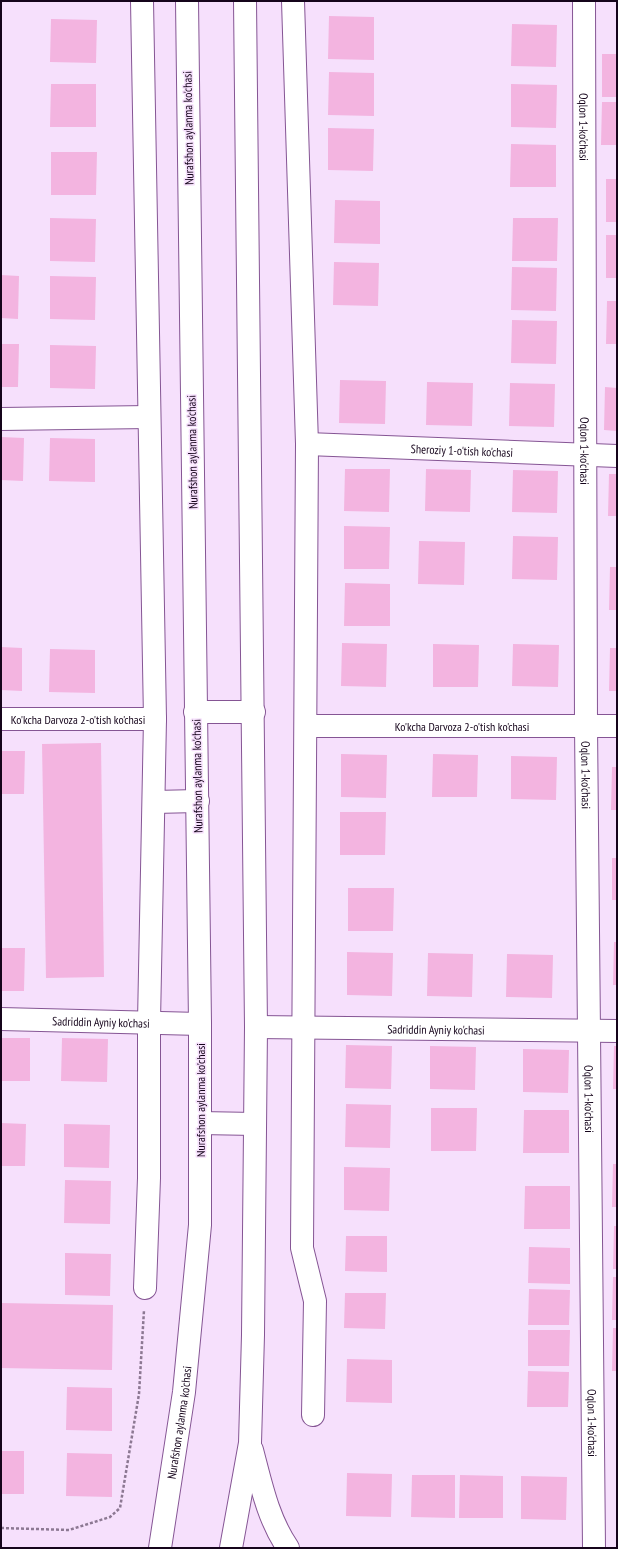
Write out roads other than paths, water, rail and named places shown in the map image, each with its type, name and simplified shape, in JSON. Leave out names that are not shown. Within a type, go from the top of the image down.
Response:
[{"type":"main road","points":[[142,1],[155,719],[149,1022],[149,1178],[145,1288]]},
{"type":"main road","name":"Nurafshon aylanma ko'chasi","points":[[160,1548],[175,1463],[191,1336],[200,1225],[198,802],[195,712],[187,1]]},
{"type":"main road","points":[[231,1548],[250,1443],[253,1335],[256,1027],[254,712],[245,1]]},
{"type":"main road","points":[[293,1],[307,444],[302,1248],[315,1301],[313,1415]]},
{"type":"main road","name":"Oqlon 1-ko'chasi","points":[[584,1],[586,725],[594,1548]]},
{"type":"main road","points":[[1,419],[149,417]]},
{"type":"main road","name":"Sheroziy 1-o'tish ko'chasi","points":[[307,444],[617,456]]},
{"type":"main road","points":[[195,712],[254,712]]},
{"type":"main road","name":"Ko'kcha Darvoza 2-o'tish ko'chasi","points":[[1,719],[155,719]]},
{"type":"main road","name":"Ko'kcha Darvoza 2-o'tish ko'chasi","points":[[306,726],[617,726]]},
{"type":"main road","points":[[154,802],[198,802]]},
{"type":"main road","name":"Sadriddin Ayniy ko'chasi","points":[[1,1019],[200,1024]]},
{"type":"main road","name":"Sadriddin Ayniy ko'chasi","points":[[256,1027],[617,1031]]},
{"type":"main road","points":[[200,1123],[255,1124]]},
{"type":"main road","points":[[250,1443],[266,1503],[281,1537],[288,1548]]}]
